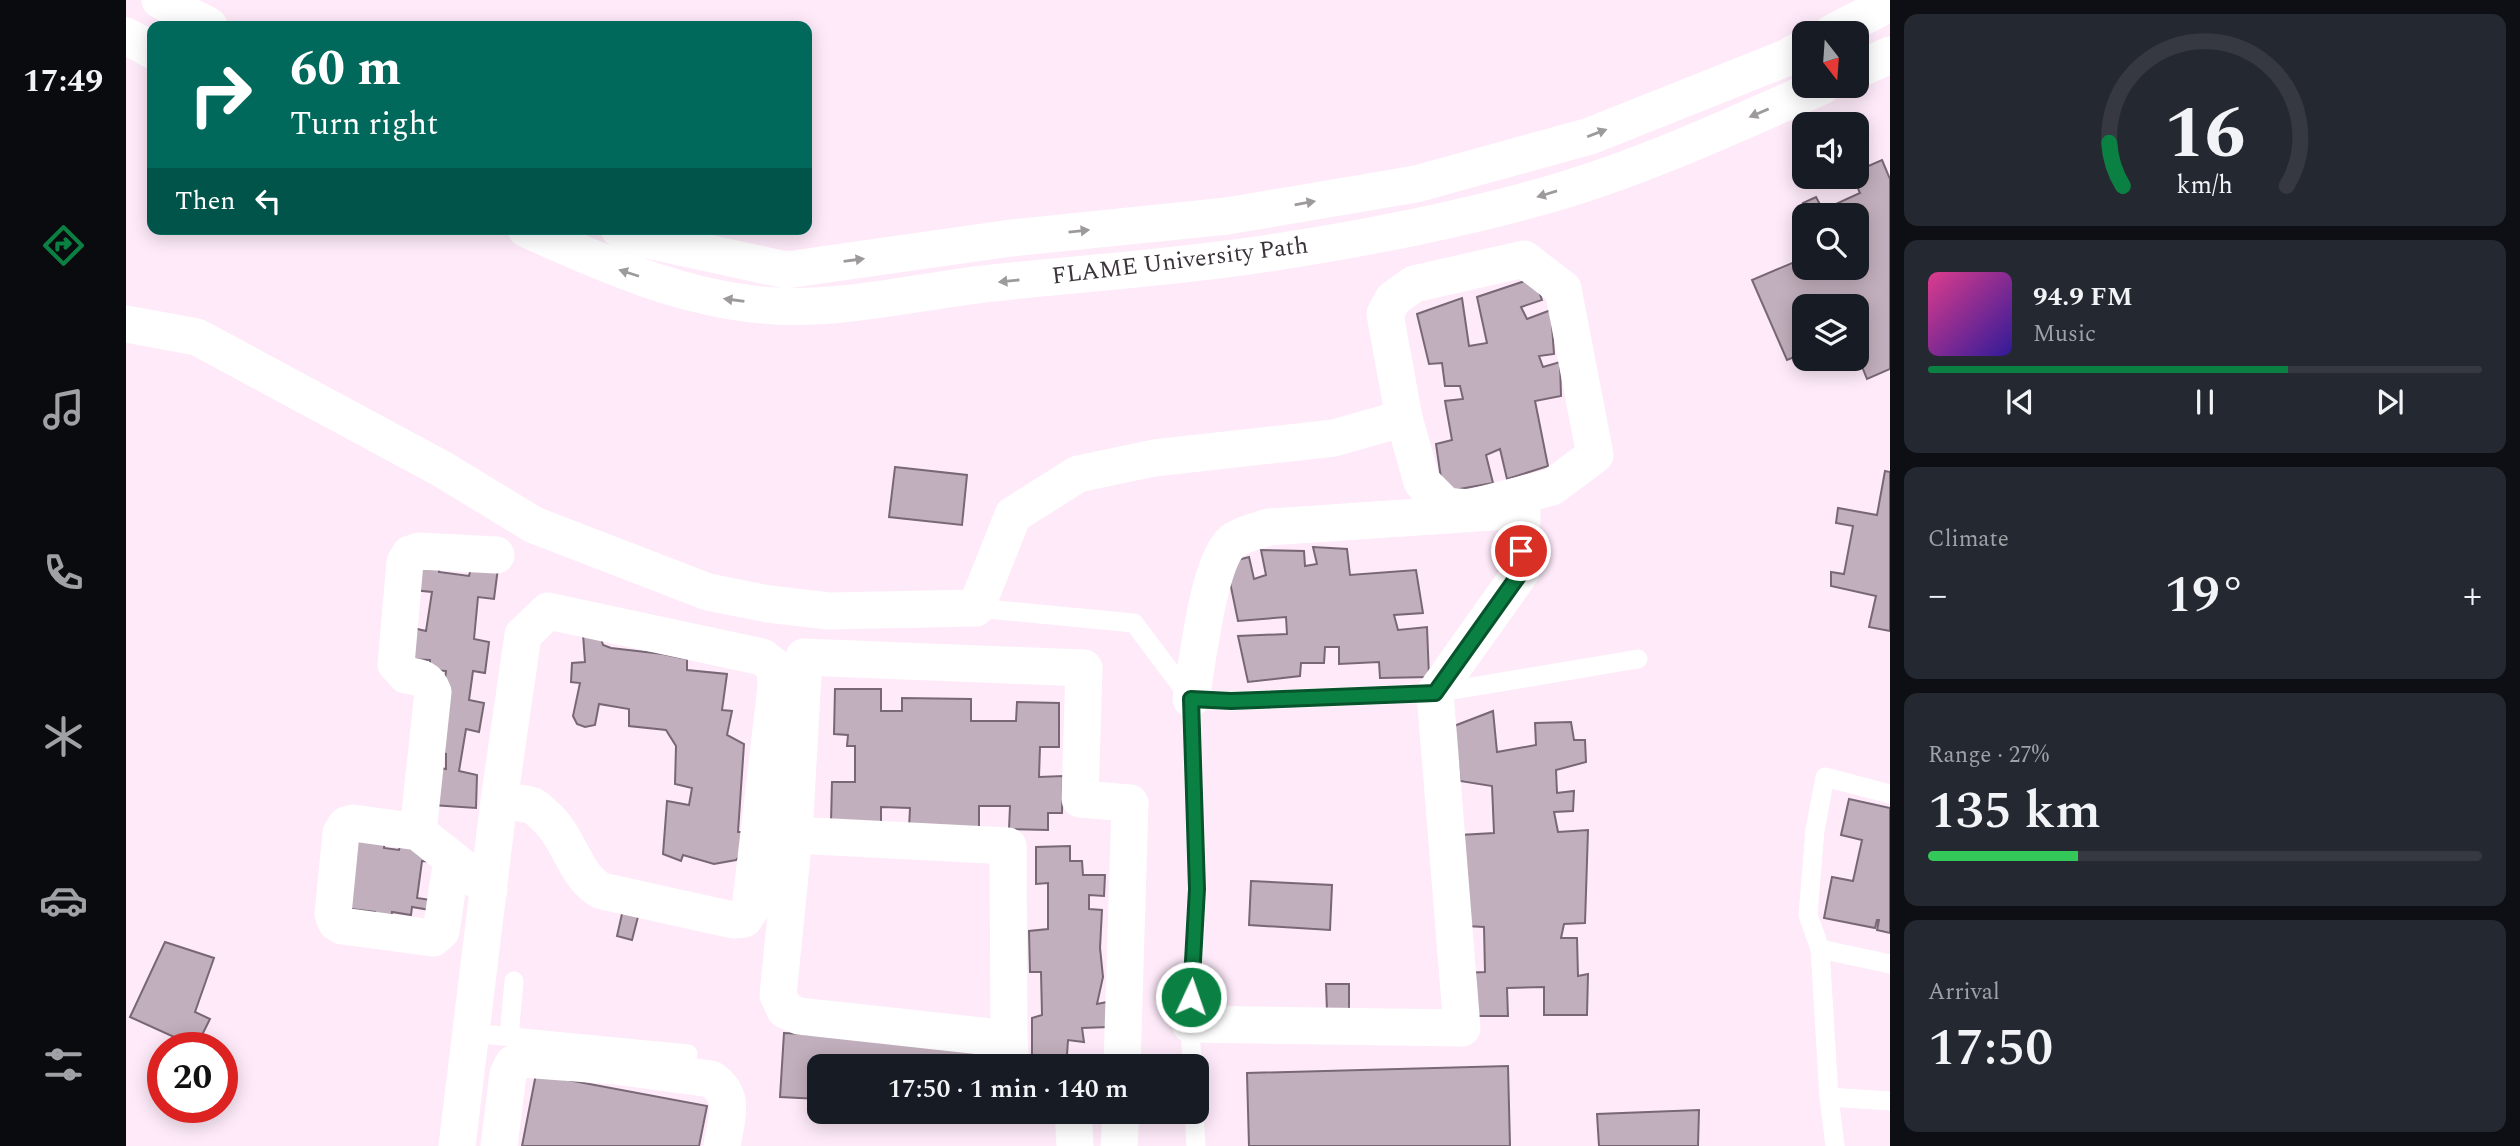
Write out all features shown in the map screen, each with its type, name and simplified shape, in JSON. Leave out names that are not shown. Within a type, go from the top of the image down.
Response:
[{"type":"street","points":[[160,0],[200,21]]},
{"type":"street","points":[[1855,21],[1890,3]]},
{"type":"street","points":[[126,36],[147,47]]},
{"type":"street","name":"FLAME University Path","points":[[786,270],[1011,238],[1227,216],[1416,184],[1590,136],[1792,55]]},
{"type":"street","points":[[1869,65],[1890,55]]},
{"type":"street","name":"FLAME University Path","points":[[539,235],[609,266],[693,294],[775,306],[832,306],[974,284],[1262,254],[1405,229],[1541,197],[1647,161],[1794,98]]},
{"type":"street","points":[[633,235],[786,270],[790,306]]},
{"type":"street","points":[[1524,259],[1563,289],[1595,455],[1552,487],[1470,508],[1446,506],[1422,482],[1404,418],[1385,314],[1393,299],[1414,284],[1524,259]]},
{"type":"street","points":[[126,324],[197,337],[442,469],[534,525],[708,592],[768,604],[829,611],[976,608],[1013,515],[1078,474],[1154,458],[1334,438],[1404,418]]},
{"type":"street","points":[[1190,1024],[1462,1028],[1435,693],[1521,572],[1522,510],[1269,527],[1233,541],[1219,561],[1203,624],[1191,699]]},
{"type":"street","points":[[418,832],[433,692],[429,682],[405,675],[396,663],[405,562],[410,554],[419,551],[496,555]]},
{"type":"street","points":[[457,1146],[499,801],[523,635],[548,611],[762,657],[775,667],[776,687],[750,910],[744,919],[733,920],[602,891],[591,886],[567,841],[553,822],[534,806],[499,801]]},
{"type":"street","points":[[794,835],[1008,846],[1010,1052],[799,1016],[785,1010],[778,995],[794,835],[804,657],[1084,668],[1080,799],[1130,803],[1122,1054]]},
{"type":"street","points":[[452,859],[441,931],[433,938],[342,926],[336,922],[333,914],[341,833],[346,825],[353,822],[418,832],[452,859],[489,890]]},
{"type":"street","points":[[499,1146],[508,1074],[513,1064],[523,1059],[615,1066],[711,1079],[723,1087],[728,1102],[722,1146]]},
{"type":"street","points":[[1074,1124],[1075,1146]]},
{"type":"street","points":[[1119,1146],[1120,1124]]},
{"type":"lane","points":[[976,608],[1134,623],[1191,699],[1197,889],[1190,1024],[1191,1054]]},
{"type":"lane","points":[[1191,699],[1231,701],[1435,693],[1638,659]]},
{"type":"lane","points":[[1835,1146],[1829,1097],[1820,949],[1808,915],[1815,830],[1825,777],[1890,794]]},
{"type":"lane","points":[[1820,949],[1890,964]]},
{"type":"lane","points":[[509,1037],[514,981]]},
{"type":"lane","points":[[472,1033],[688,1054]]},
{"type":"lane","points":[[1829,1097],[1890,1101]]},
{"type":"lane","points":[[1195,1124],[1196,1146]]},
{"type":"building","points":[[1882,160],[1890,179],[1890,369],[1867,379],[1864,371],[1869,371],[1869,294],[1792,294],[1792,358],[1787,360],[1752,280],[1792,263],[1792,280],[1869,280],[1869,203],[1838,203],[1860,193],[1858,189],[1869,189],[1869,166]]},
{"type":"building","points":[[1816,197],[1819,203],[1803,203]]},
{"type":"building","points":[[1534,278],[1542,300],[1521,307],[1527,319],[1551,310],[1554,354],[1539,356],[1543,367],[1560,362],[1561,396],[1535,401],[1548,466],[1507,479],[1500,449],[1486,455],[1493,483],[1443,492],[1436,444],[1452,440],[1445,401],[1463,399],[1460,386],[1445,386],[1442,363],[1429,364],[1417,314],[1462,298],[1469,346],[1487,343],[1477,297]]},
{"type":"building","points":[[895,467],[967,475],[962,525],[889,517]]},
{"type":"building","points":[[1885,471],[1890,472],[1890,631],[1869,627],[1876,596],[1831,586],[1831,572],[1844,574],[1853,526],[1836,523],[1838,508],[1877,515]]},
{"type":"building","points":[[1313,547],[1347,549],[1350,575],[1416,570],[1423,613],[1394,615],[1398,630],[1427,627],[1429,677],[1380,678],[1379,662],[1339,664],[1339,647],[1325,647],[1324,663],[1301,663],[1300,676],[1248,682],[1238,636],[1287,634],[1286,617],[1238,621],[1226,563],[1249,557],[1254,579],[1266,575],[1261,550],[1304,551],[1305,566],[1317,564]]},
{"type":"building","points":[[416,558],[441,560],[439,572],[469,576],[472,564],[498,568],[494,599],[478,597],[474,639],[489,642],[485,673],[473,671],[469,700],[484,703],[479,732],[466,729],[459,771],[477,775],[476,808],[432,805],[434,767],[446,769],[446,754],[437,753],[446,671],[430,670],[430,660],[405,659],[409,627],[426,631],[432,592],[413,590]]},
{"type":"building","points":[[597,625],[603,645],[687,659],[687,670],[727,674],[722,710],[732,711],[727,735],[744,744],[738,832],[747,832],[745,851],[736,860],[714,864],[683,855],[681,861],[663,854],[667,801],[689,805],[692,788],[675,784],[676,746],[666,730],[629,726],[629,709],[599,704],[595,725],[585,727],[577,724],[573,716],[580,683],[571,682],[572,663],[585,662],[583,634]]},
{"type":"building","points":[[835,689],[881,689],[881,711],[902,711],[902,698],[971,699],[971,721],[1016,721],[1017,702],[1059,703],[1059,747],[1040,747],[1039,777],[1063,776],[1062,813],[1048,813],[1048,830],[1009,829],[1010,806],[979,806],[979,829],[909,829],[910,808],[881,807],[881,824],[831,823],[832,782],[855,782],[855,746],[847,746],[848,735],[834,734]]},
{"type":"building","points":[[1493,711],[1497,752],[1536,745],[1535,723],[1571,722],[1574,740],[1585,740],[1586,762],[1556,770],[1557,793],[1574,791],[1573,811],[1554,812],[1558,832],[1588,830],[1585,923],[1564,924],[1561,938],[1577,938],[1578,976],[1588,974],[1587,1015],[1544,1015],[1544,987],[1507,988],[1508,1016],[1470,1016],[1461,973],[1485,972],[1484,927],[1466,926],[1460,835],[1494,833],[1492,786],[1460,781],[1454,726]]},
{"type":"building","points":[[1849,799],[1890,808],[1890,933],[1877,930],[1879,920],[1875,928],[1824,918],[1832,877],[1853,881],[1862,840],[1841,835]]},
{"type":"building","points":[[347,835],[385,840],[384,848],[399,850],[400,845],[436,850],[434,862],[422,861],[417,898],[431,900],[430,910],[412,907],[411,915],[392,912],[391,919],[375,916],[375,912],[334,907]]},
{"type":"building","points":[[1070,846],[1070,861],[1082,861],[1083,875],[1105,875],[1104,896],[1089,895],[1089,909],[1102,910],[1100,948],[1103,977],[1097,1004],[1107,1002],[1109,1027],[1082,1028],[1084,1042],[1068,1040],[1067,1054],[1032,1054],[1032,1018],[1042,1015],[1041,972],[1030,972],[1029,931],[1048,929],[1048,883],[1036,884],[1036,847]]},
{"type":"building","points":[[1251,881],[1332,885],[1330,930],[1249,925]]},
{"type":"building","points":[[624,905],[640,909],[632,940],[617,936]]},
{"type":"building","points":[[165,942],[214,958],[195,1012],[210,1019],[204,1032],[163,1032],[130,1017]]},
{"type":"building","points":[[1326,984],[1349,984],[1349,1011],[1327,1011]]},
{"type":"building","points":[[784,1033],[991,1044],[991,1054],[807,1054],[807,1098],[780,1097]]},
{"type":"building","points":[[1508,1066],[1510,1146],[1249,1146],[1247,1073]]},
{"type":"building","points":[[536,1074],[707,1106],[699,1146],[522,1146]]},
{"type":"building","points":[[1699,1110],[1698,1146],[1599,1146],[1597,1114]]},
{"type":"route","points":[[1191,997],[1197,889],[1191,699],[1231,701],[1435,693],[1521,572],[1521,551]]}]
